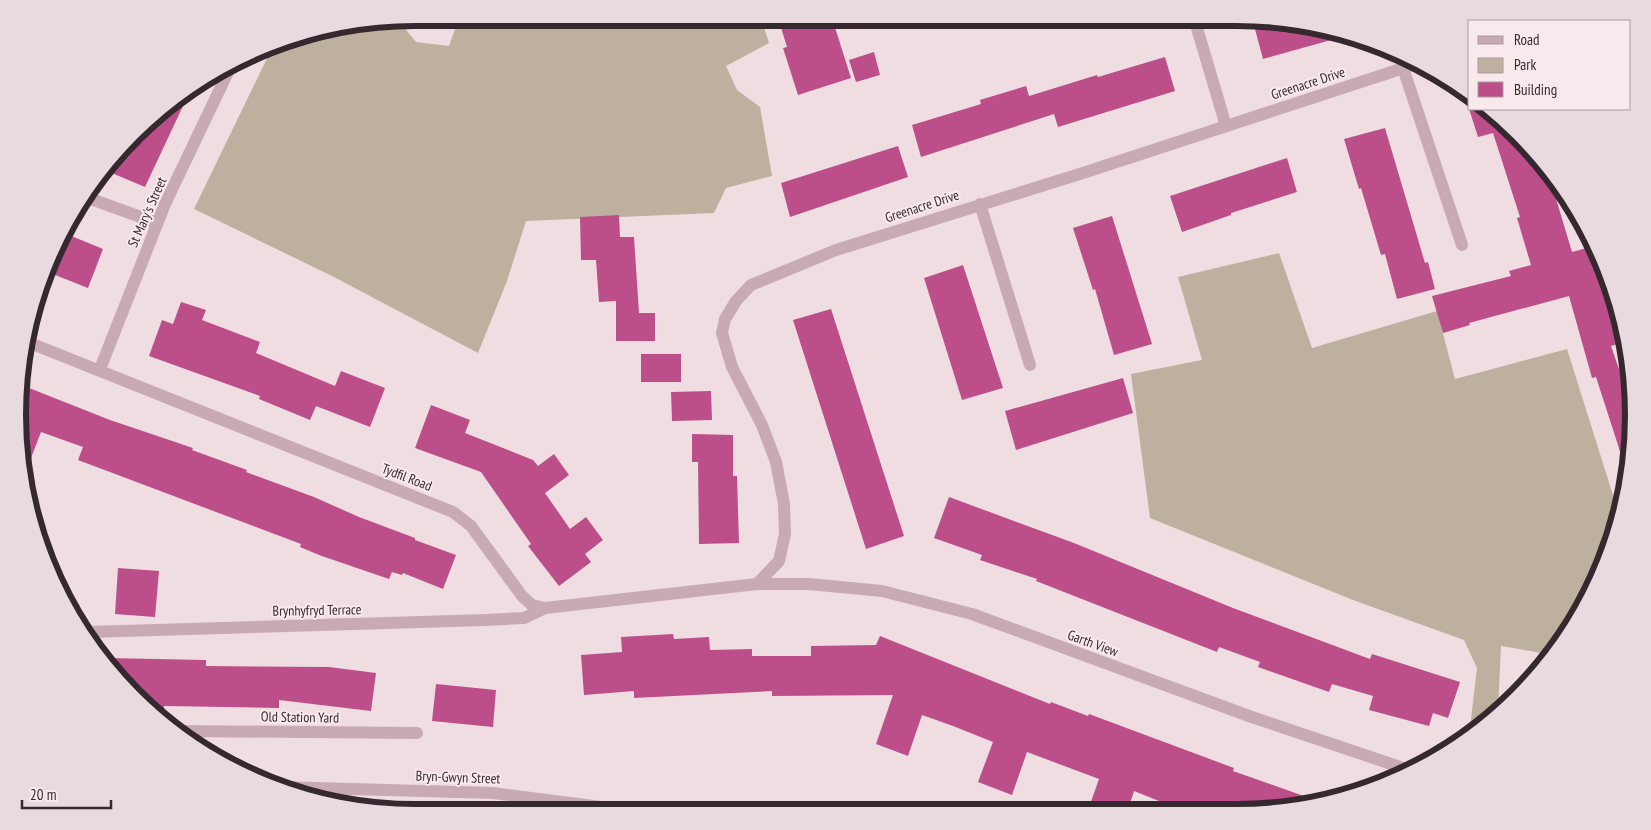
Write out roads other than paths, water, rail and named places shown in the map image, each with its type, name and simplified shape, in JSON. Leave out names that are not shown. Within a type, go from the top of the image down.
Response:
[{"type":"street","points":[[1196,26],[1226,126]]},
{"type":"street","name":"Greenacre Drive","points":[[757,584],[779,561],[785,534],[784,504],[776,462],[762,425],[732,367],[722,333],[725,320],[736,301],[752,285],[836,250],[1409,66]]},
{"type":"street","points":[[1403,68],[1462,245]]},
{"type":"street","name":"St Mary's Street","points":[[100,370],[158,223],[227,75]]},
{"type":"street","points":[[92,199],[158,223]]},
{"type":"street","points":[[980,204],[1030,365]]},
{"type":"street","name":"Tydfil Road","points":[[33,344],[453,512],[470,526],[522,596],[532,605],[545,608]]},
{"type":"street","points":[[545,608],[757,584]]},
{"type":"street","name":"Garth View","points":[[757,584],[809,584],[882,591],[972,614],[1249,716],[1401,767]]},
{"type":"street","name":"Brynhyfryd Terrace","points":[[93,632],[524,618],[545,608]]},
{"type":"street","name":"Old Station Yard","points":[[189,731],[417,733]]},
{"type":"street","name":"Bryn-Gwyn Street","points":[[304,788],[493,793],[579,804]]}]
